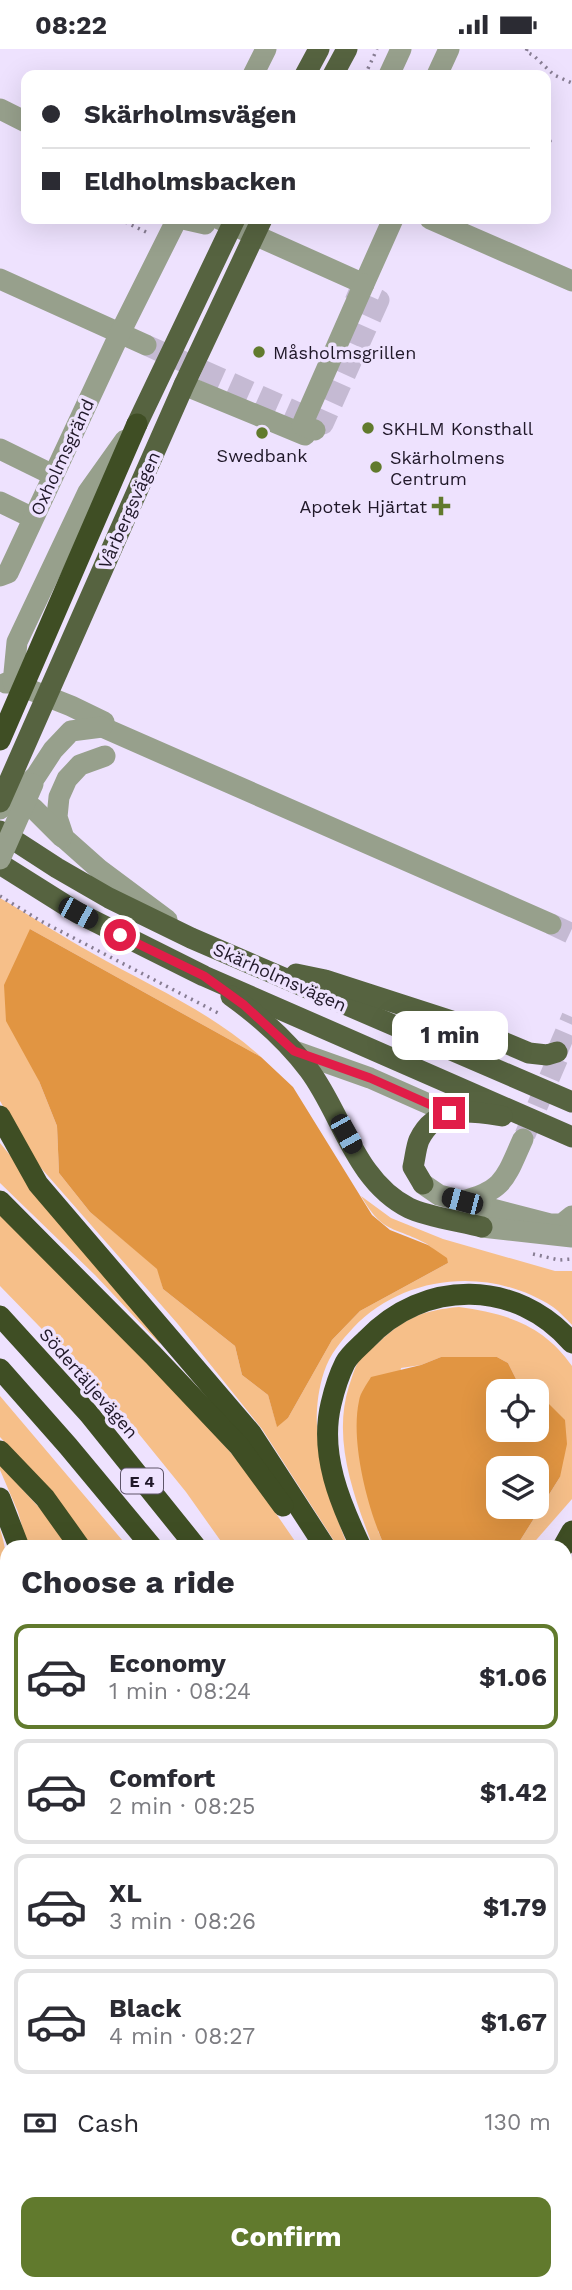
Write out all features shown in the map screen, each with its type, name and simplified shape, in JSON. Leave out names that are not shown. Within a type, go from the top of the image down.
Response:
[{"type":"highway","points":[[0,740],[136,424]]},
{"type":"highway","points":[[0,1117],[38,1184],[251,1433],[320,1540]]},
{"type":"highway","points":[[0,1201],[239,1446],[308,1540]]},
{"type":"highway","points":[[358,1540],[340,1503],[328,1450],[331,1406],[345,1362],[379,1325],[416,1305],[457,1294],[494,1295],[530,1307],[561,1330],[572,1343]]},
{"type":"highway","name":"Södertäljevägen","points":[[0,1316],[89,1415],[190,1540]]},
{"type":"highway","name":"E 4","points":[[0,1369],[146,1540]]},
{"type":"highway","points":[[0,1451],[45,1498],[75,1540]]},
{"type":"highway","points":[[0,1498],[16,1540]]},
{"type":"main road","points":[[308,70],[319,49]]},
{"type":"main road","points":[[336,70],[347,49]]},
{"type":"main road","name":"Vårbergsvägen","points":[[136,424],[232,224]]},
{"type":"main road","name":"Vårbergsvägen","points":[[0,802],[184,385],[260,224]]},
{"type":"main road","name":"Skärholmsvägen","points":[[0,831],[109,898],[191,938],[572,1102]]},
{"type":"main road","name":"Skärholmsvägen","points":[[0,865],[78,913],[204,976],[527,1129],[572,1137]]},
{"type":"main road","points":[[253,965],[325,980],[461,1024],[529,1053],[547,1055],[557,1052]]},
{"type":"main road","points":[[204,976],[244,1005],[294,1051],[311,1072],[377,1184],[409,1208],[456,1210],[482,1227]]},
{"type":"main road","points":[[423,1184],[413,1167],[419,1140],[435,1121],[449,1113],[465,1110],[527,1129]]},
{"type":"street","points":[[256,70],[266,49]]},
{"type":"street","points":[[391,70],[401,49]]},
{"type":"street","points":[[440,70],[449,49]]},
{"type":"street","points":[[0,109],[21,120]]},
{"type":"street","name":"Oxholmsgränd","points":[[0,576],[8,573],[10,543],[33,518],[174,224]]},
{"type":"street","points":[[217,224],[364,284]]},
{"type":"street","points":[[184,385],[310,432],[302,425],[391,224]]},
{"type":"street","points":[[442,224],[572,279]]},
{"type":"street","points":[[0,279],[146,345]]},
{"type":"street","points":[[136,424],[88,492],[17,642],[6,683],[551,925]]},
{"type":"street","points":[[0,449],[53,475]]},
{"type":"street","points":[[0,502],[33,518]]},
{"type":"street","points":[[0,859],[36,776],[53,750],[71,731],[103,724]]},
{"type":"street","points":[[64,838],[57,817],[59,797],[67,779],[80,765],[105,757]]},
{"type":"street","points":[[0,809],[36,776]]},
{"type":"street","points":[[0,784],[34,809],[100,870],[191,938]]},
{"type":"street","points":[[294,1051],[370,1078],[449,1113]]},
{"type":"street","points":[[456,1210],[491,1192],[506,1176],[527,1129]]},
{"type":"street","points":[[423,1184],[465,1215],[491,1219],[498,1211],[506,1176]]},
{"type":"street","points":[[498,1211],[550,1224],[562,1224],[572,1216]]},
{"type":"street","points":[[482,1227],[572,1237]]},
{"type":"path","points":[[367,70],[377,49]]},
{"type":"path","points":[[527,49],[526,52],[549,70]]},
{"type":"path","points":[[551,72],[572,83]]},
{"type":"path","points":[[130,224],[166,241]]},
{"type":"path","points":[[0,896],[39,920],[226,1017]]},
{"type":"path","points":[[521,1251],[559,1260],[572,1259]]},
{"type":"shaded area","points":[[0,898],[201,1013],[261,1057],[30,929],[39,1081],[57,1126],[59,1173],[90,1212],[158,1269],[163,1289],[235,1346],[242,1375],[268,1395],[277,1426],[288,1418],[332,1340],[360,1311],[448,1263],[427,1244],[383,1223],[361,1196],[391,1218],[443,1239],[555,1271],[572,1271],[572,1325],[553,1307],[528,1294],[502,1285],[475,1281],[422,1287],[397,1296],[374,1310],[353,1328],[329,1359],[319,1394],[317,1416],[321,1461],[346,1540],[333,1540],[262,1429],[177,1323],[34,1160],[0,1101]]},
{"type":"shaded area","points":[[30,929],[261,1057],[293,1087],[372,1215],[390,1230],[428,1245],[447,1258],[448,1263],[360,1311],[332,1340],[288,1418],[277,1427],[268,1395],[242,1375],[235,1346],[163,1289],[157,1269],[90,1212],[59,1173],[57,1126],[39,1081],[6,1021],[4,985]]},
{"type":"shaded area","points":[[0,1143],[159,1338],[160,1344],[95,1275],[0,1183]]},
{"type":"shaded area","points":[[0,1213],[160,1372],[246,1470],[294,1540],[220,1540],[186,1492],[113,1402],[0,1286]]},
{"type":"shaded area","points":[[459,1307],[508,1317],[549,1340],[572,1366],[572,1499],[536,1540],[520,1540],[534,1519],[549,1519],[549,1494],[560,1477],[549,1433],[549,1379],[516,1379],[508,1363],[497,1357],[441,1357],[421,1365],[401,1368],[378,1531],[382,1540],[370,1540],[348,1468],[344,1447],[344,1406],[359,1361],[388,1334],[406,1321],[425,1313]]},
{"type":"shaded area","points":[[441,1357],[497,1357],[508,1363],[516,1379],[486,1379],[486,1442],[549,1442],[549,1404],[565,1420],[567,1444],[560,1477],[549,1494],[549,1456],[486,1456],[486,1519],[534,1519],[520,1540],[382,1540],[372,1514],[359,1455],[357,1418],[362,1392],[371,1377],[421,1365]]},
{"type":"shaded area","points":[[0,1396],[122,1540],[87,1540],[46,1487],[0,1437]]},
{"type":"shaded area","points":[[0,1465],[66,1540],[26,1540],[18,1512]]},
{"type":"tunnel","points":[[146,345],[323,424],[379,300],[346,286]]},
{"type":"tunnel","points":[[551,924],[572,934]]},
{"type":"tunnel","points":[[557,1052],[572,1017]]},
{"type":"tunnel","points":[[525,1135],[560,1053]]},
{"type":"place","name":"Måsholmsgrillen","points":[[259,352]]},
{"type":"place","name":"SKHLM Konsthall","points":[[368,428]]},
{"type":"place","name":"Swedbank","points":[[262,433]]},
{"type":"place","name":"Skärholmens Centrum","points":[[376,467]]},
{"type":"place","name":"Apotek Hjärtat","points":[[441,506]]},
{"type":"route","points":[[120,935],[204,976],[244,1005],[294,1051],[370,1078],[449,1113]]}]
